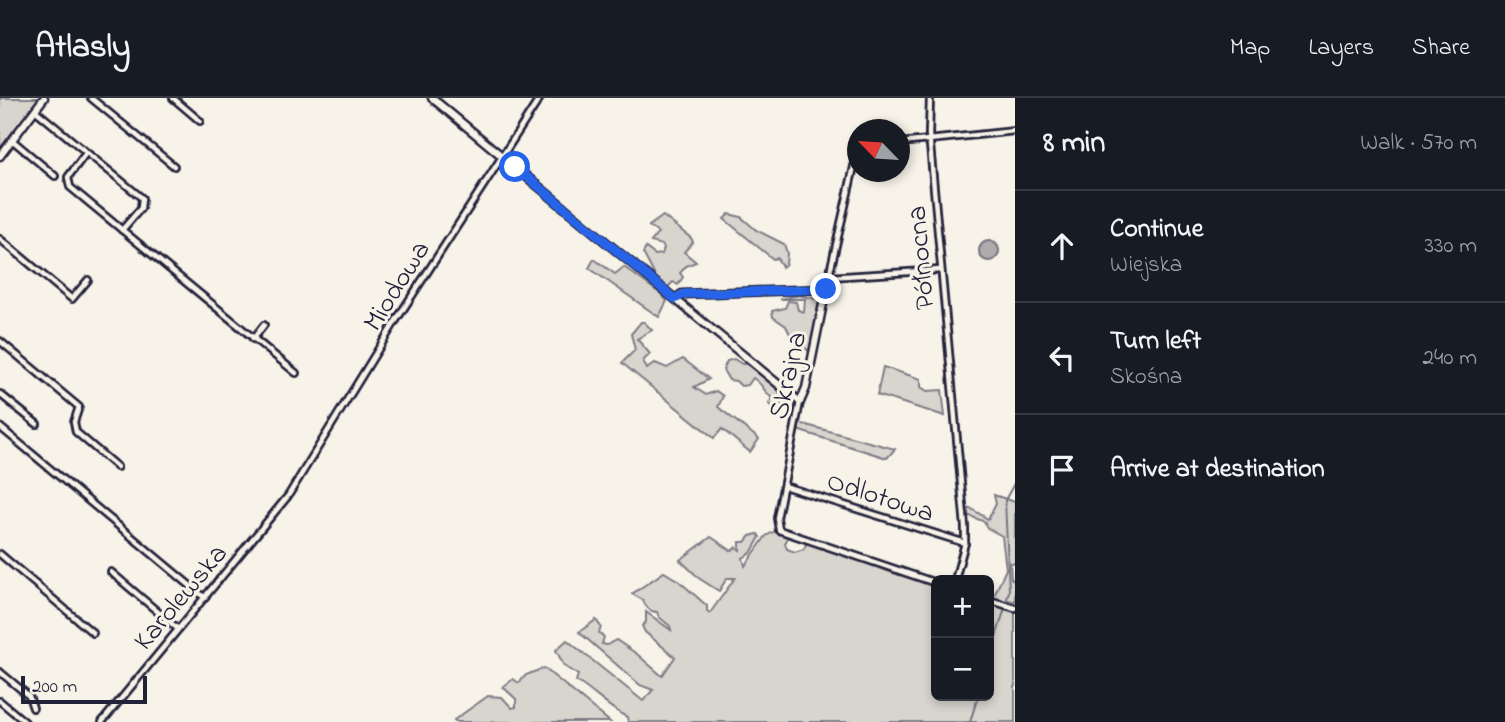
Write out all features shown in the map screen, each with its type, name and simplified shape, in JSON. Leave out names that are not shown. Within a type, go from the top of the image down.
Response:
[{"type":"street","points":[[0,156],[44,98]]},
{"type":"street","points":[[91,98],[174,166]]},
{"type":"street","points":[[173,98],[200,121]]},
{"type":"street","points":[[432,98],[800,402]]},
{"type":"street","name":"Miodowa","points":[[288,496],[395,322],[540,98]]},
{"type":"street","name":"Północna","points":[[930,98],[929,140],[965,543],[956,575]]},
{"type":"street","points":[[35,110],[142,198],[141,208],[122,230]]},
{"type":"street","points":[[910,142],[1015,131]]},
{"type":"street","points":[[12,140],[55,176]]},
{"type":"street","points":[[86,153],[68,177],[68,183],[296,373]]},
{"type":"street","name":"Skrajna","points":[[850,182],[806,388],[800,402],[778,527],[791,535],[931,581]]},
{"type":"street","points":[[0,239],[72,299],[88,280]]},
{"type":"street","points":[[829,277],[941,270]]},
{"type":"street","points":[[675,299],[684,294],[826,289]]},
{"type":"street","points":[[253,339],[264,325]]},
{"type":"street","points":[[0,341],[79,407],[74,422],[76,432],[117,467]]},
{"type":"street","points":[[0,394],[37,424]]},
{"type":"street","points":[[0,427],[205,598]]},
{"type":"street","name":"Odlotowa","points":[[784,486],[965,543]]},
{"type":"street","name":"Karolewska","points":[[102,722],[288,496]]},
{"type":"street","points":[[0,554],[93,633]]},
{"type":"street","points":[[111,572],[178,629]]},
{"type":"street","points":[[994,602],[1015,608]]},
{"type":"street","points":[[0,672],[29,696],[33,708]]},
{"type":"street","points":[[0,701],[25,722]]},
{"type":"shaded area","points":[[0,98],[41,98],[0,152]]},
{"type":"shaded area","points":[[729,214],[741,217],[756,230],[784,244],[786,264],[782,267],[777,258],[773,259],[724,219]]},
{"type":"shaded area","points":[[663,216],[691,238],[693,242],[684,252],[696,262],[686,266],[680,273],[683,277],[678,285],[673,282],[667,288],[656,278],[643,253],[646,248],[655,255],[662,254],[662,245],[651,242],[658,233],[649,226]]},
{"type":"shaded area","points":[[985,241],[993,241],[999,251],[993,261],[985,261],[979,255],[979,247]]},
{"type":"shaded area","points":[[594,259],[615,274],[624,267],[662,295],[667,301],[659,317],[589,268]]},
{"type":"shaded area","points":[[799,295],[820,300],[810,352],[792,338],[786,326],[773,317],[772,311],[785,308],[788,301],[796,302],[798,310],[804,312],[805,299],[780,299]]},
{"type":"shaded area","points":[[641,322],[652,330],[637,339],[650,354],[643,361],[647,369],[655,363],[667,368],[683,359],[709,379],[694,387],[706,395],[716,391],[723,396],[718,407],[759,439],[750,452],[722,429],[714,438],[622,363],[635,350],[631,334]]},
{"type":"shaded area","points":[[734,359],[747,364],[773,383],[781,396],[779,411],[769,404],[772,398],[753,378],[748,385],[741,386],[736,381],[729,380],[723,370],[727,361]]},
{"type":"shaded area","points":[[883,367],[921,379],[921,387],[927,391],[942,390],[945,416],[877,395]]},
{"type":"shaded area","points":[[799,423],[895,449],[887,458],[797,430]]},
{"type":"shaded area","points":[[994,495],[1015,502],[1015,563],[1010,563],[1011,578],[1015,582],[1015,602],[1009,600],[1008,603],[994,598],[1006,569],[1002,536],[986,527],[985,522],[970,516],[965,517],[965,512],[970,508],[988,519],[996,504]]},
{"type":"shaded area","points":[[775,531],[789,536],[785,543],[787,549],[795,552],[804,549],[806,544],[812,544],[931,583],[931,701],[994,701],[994,604],[1015,611],[1015,722],[628,722],[627,717],[576,681],[578,675],[564,666],[556,650],[567,640],[643,701],[653,690],[640,685],[579,632],[596,620],[601,627],[599,633],[604,637],[602,644],[607,645],[616,640],[662,676],[675,657],[645,632],[642,626],[646,622],[646,612],[671,630],[670,626],[657,612],[648,609],[643,600],[632,594],[664,572],[679,581],[707,606],[710,613],[735,578],[727,578],[719,591],[700,579],[680,560],[711,537],[732,551],[736,547],[740,550],[740,542],[758,534],[760,537],[751,553],[743,558],[745,566],[766,536]]},
{"type":"shaded area","points":[[544,668],[610,722],[454,720],[488,696],[502,697],[512,708],[516,707],[516,699],[503,687],[513,679],[519,683],[526,675]]},
{"type":"waterway","points":[[1006,602],[1009,591],[1005,500],[1015,482]]},
{"type":"waterway","points":[[994,643],[1005,608]]},
{"type":"waterway","points":[[970,722],[976,701]]},
{"type":"route","points":[[515,167],[675,299],[684,294],[826,289]]}]
